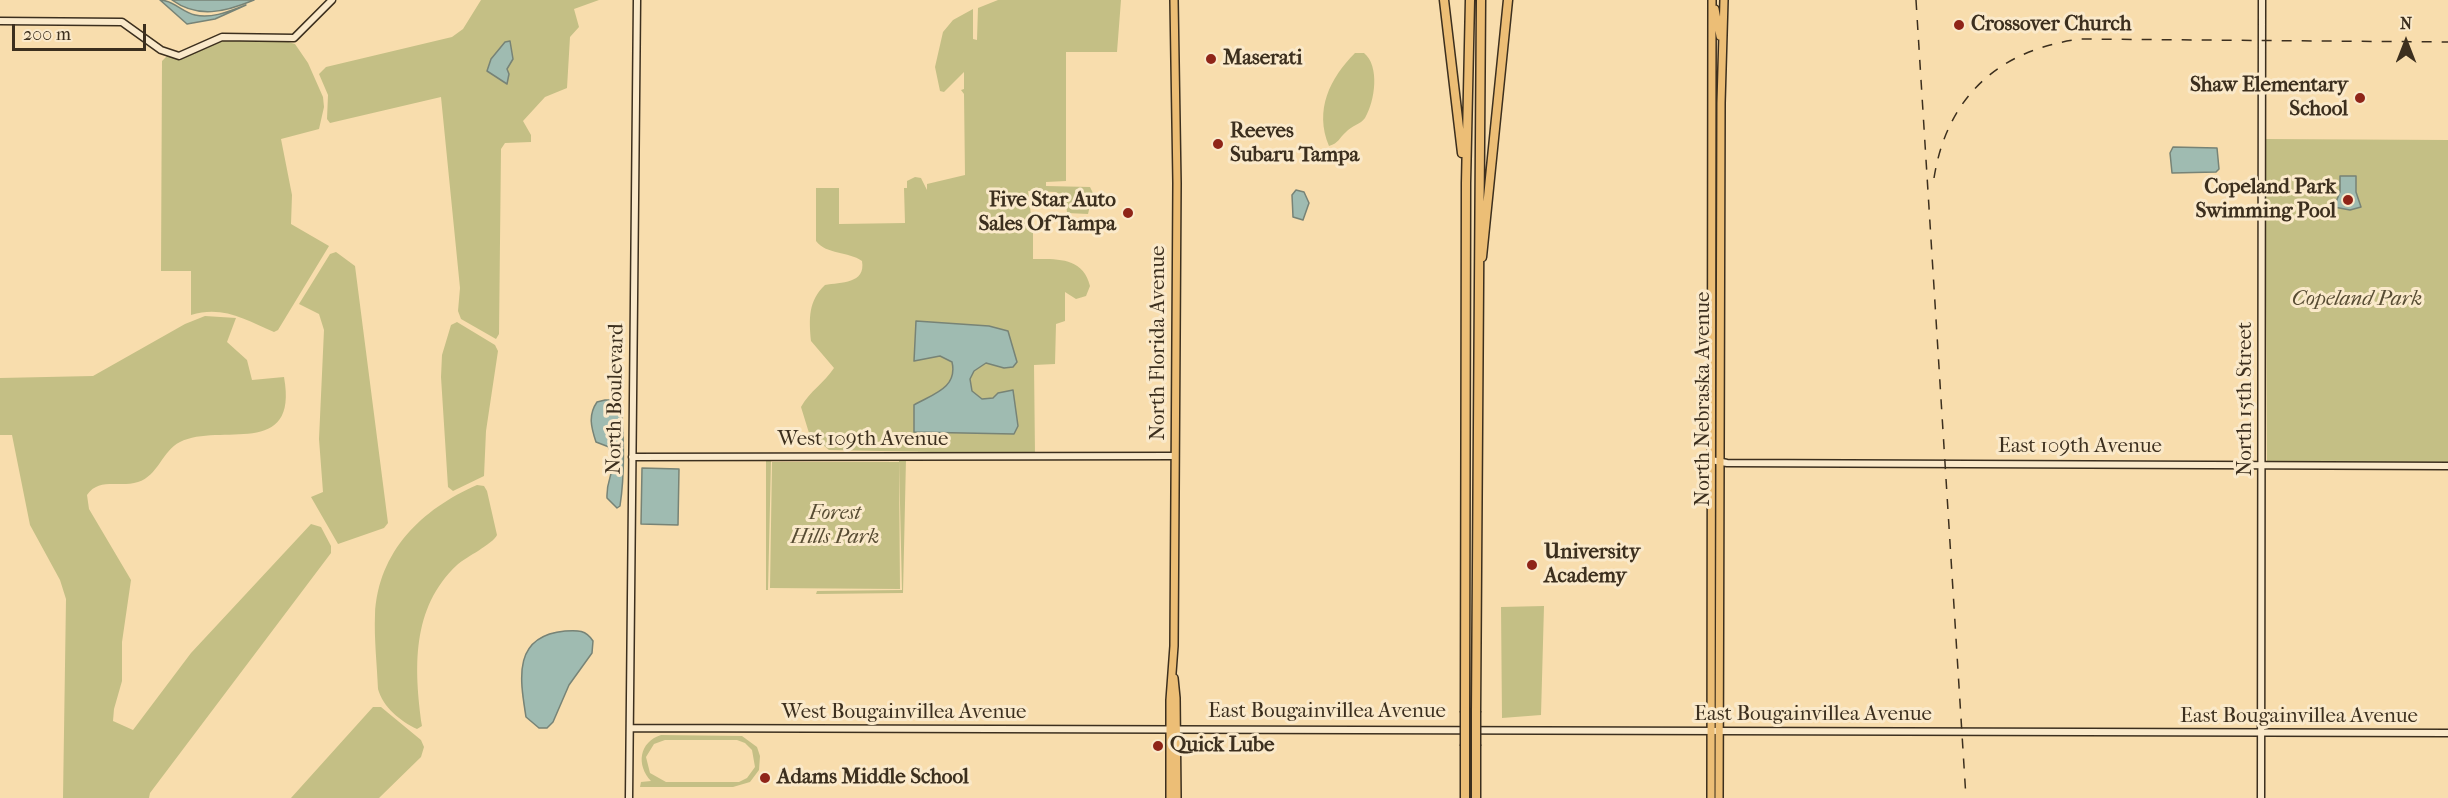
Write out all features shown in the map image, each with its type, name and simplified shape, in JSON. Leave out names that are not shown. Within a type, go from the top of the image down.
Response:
[{"type":"highway","points":[[1444,0],[1466,183]]},
{"type":"highway","points":[[1465,798],[1466,183],[1470,0]]},
{"type":"highway","points":[[1476,798],[1481,0]]},
{"type":"highway","points":[[1478,284],[1508,0]]},
{"type":"main road","name":"North Nebraska Avenue","points":[[1719,798],[1720,181],[1724,0]]},
{"type":"main road","name":"North Florida Avenue","points":[[1176,2],[1174,728],[1177,798]]},
{"type":"main road","name":"North Nebraska Avenue","points":[[1710,798],[1712,3]]},
{"type":"main road","points":[[1712,3],[1723,44]]},
{"type":"main road","points":[[1712,181],[1720,181]]},
{"type":"main road","points":[[1711,385],[1720,386]]},
{"type":"main road","points":[[1711,653],[1720,677]]},
{"type":"main road","name":"North Florida Avenue","points":[[1170,798],[1174,728]]},
{"type":"street","points":[[0,21],[122,22],[161,50],[178,56],[222,37],[294,38],[332,0]]},
{"type":"street","name":"North Boulevard","points":[[629,798],[637,0]]},
{"type":"street","name":"North 15th Street","points":[[2262,0],[2262,798]]},
{"type":"street","name":"West 109th Avenue","points":[[632,458],[1175,456]]},
{"type":"street","name":"East 109th Avenue","points":[[1711,460],[1720,462],[2448,466]]},
{"type":"street","name":"West Bougainvillea Avenue","points":[[630,728],[1174,728]]},
{"type":"street","name":"East Bougainvillea Avenue","points":[[1174,728],[2448,734]]},
{"type":"green space","points":[[481,0],[599,0],[574,9],[579,27],[570,37],[567,88],[545,97],[523,121],[531,135],[531,142],[505,143],[501,149],[499,334],[496,339],[461,319],[458,311],[460,288],[441,97],[330,123],[327,119],[328,95],[319,74],[326,67],[452,37],[463,29]]},
{"type":"green space","points":[[998,0],[1121,0],[1117,52],[1066,52],[1066,181],[1046,182],[1046,186],[1090,187],[1093,193],[1088,214],[1067,213],[1066,198],[1056,192],[1028,191],[1033,231],[1033,259],[1060,260],[1075,265],[1087,277],[1090,286],[1086,296],[1076,299],[1065,292],[1065,321],[1056,324],[1055,364],[1034,365],[1035,454],[829,450],[809,433],[801,407],[834,368],[811,341],[811,311],[815,297],[825,285],[856,278],[862,269],[862,261],[826,249],[816,241],[816,188],[839,188],[839,224],[905,223],[904,188],[907,188],[907,181],[915,177],[921,178],[927,190],[927,184],[965,175],[964,94],[961,90],[964,89],[964,72],[944,92],[940,91],[935,67],[943,32],[953,20],[973,9],[973,39],[977,40],[978,8]]},
{"type":"green space","points":[[224,39],[279,39],[295,44],[308,63],[323,97],[324,107],[319,129],[281,139],[292,195],[291,224],[329,246],[278,330],[274,332],[234,315],[203,312],[191,315],[191,271],[161,271],[162,61],[167,56],[185,57]]},
{"type":"green space","points":[[1355,53],[1364,53],[1372,66],[1374,84],[1371,102],[1365,118],[1329,146],[1323,120],[1327,95],[1338,73]]},
{"type":"green space","name":"Copeland Park","points":[[2265,139],[2448,140],[2448,463],[2267,461]]},
{"type":"green space","points":[[336,252],[355,266],[388,523],[384,528],[338,544],[311,497],[323,492],[319,439],[324,330],[319,314],[299,304],[330,254]]},
{"type":"green space","points":[[205,316],[236,318],[227,342],[247,360],[252,380],[284,377],[285,403],[280,419],[268,429],[253,433],[197,437],[180,442],[169,451],[145,479],[131,484],[98,486],[87,495],[89,509],[131,580],[122,642],[122,681],[113,721],[133,730],[191,653],[311,524],[321,527],[331,546],[331,553],[150,793],[149,798],[63,798],[66,599],[60,580],[30,525],[12,435],[0,435],[0,378],[93,376],[185,324]]},
{"type":"green space","points":[[457,322],[495,345],[498,351],[486,431],[484,476],[453,491],[448,487],[441,377],[442,355],[451,325]]},
{"type":"green space","points":[[766,459],[906,459],[903,593],[816,594],[817,591],[902,590],[899,460],[771,461],[768,590],[766,590]]},
{"type":"green space","name":"Forest Hills Park","points":[[772,462],[899,462],[900,589],[770,588]]},
{"type":"green space","points":[[477,485],[484,486],[487,491],[497,535],[495,539],[457,565],[442,582],[431,600],[419,640],[417,661],[422,726],[417,729],[393,713],[380,696],[378,689],[375,615],[378,592],[384,571],[406,535],[438,506]]},
{"type":"green space","points":[[1544,606],[1541,715],[1502,718],[1501,607]]},
{"type":"green space","points":[[373,707],[381,707],[421,740],[424,747],[421,757],[379,798],[291,798]]},
{"type":"green space","points":[[661,735],[742,736],[757,747],[760,756],[759,770],[750,782],[733,787],[640,787],[641,782],[651,781],[643,768],[642,755],[644,748],[654,738]],"holes":[[[665,740],[737,740],[745,743],[752,750],[755,767],[747,778],[739,782],[666,782],[650,773],[646,757],[654,744]]]},
{"type":"water","points":[[160,0],[201,16],[221,14],[246,5],[215,19],[187,24]]},
{"type":"water","points":[[172,0],[254,0],[233,8],[202,12],[182,6]]},
{"type":"water","points":[[510,41],[513,59],[507,69],[509,74],[507,84],[487,71],[491,59],[505,42]]},
{"type":"water","points":[[2173,147],[2217,148],[2219,169],[2216,172],[2172,173],[2170,153]]},
{"type":"water","name":"Copeland Park Swimming Pool","points":[[2340,176],[2356,176],[2356,192],[2361,207],[2350,210],[2334,207],[2340,192]]},
{"type":"water","points":[[1296,190],[1304,192],[1309,203],[1303,220],[1293,217],[1292,195]]},
{"type":"water","points":[[916,321],[989,326],[1008,331],[1017,362],[1013,367],[1004,368],[986,363],[974,371],[970,379],[972,391],[982,399],[993,398],[998,393],[1013,390],[1018,426],[1014,434],[914,432],[914,405],[948,384],[953,371],[952,362],[940,356],[914,361]]},
{"type":"water","points":[[613,400],[621,405],[622,494],[620,506],[617,508],[607,498],[612,469],[609,447],[596,442],[592,426],[591,416],[594,407],[597,402]]},
{"type":"water","points":[[642,468],[679,469],[678,525],[641,524]]},
{"type":"water","points":[[565,631],[578,631],[588,635],[593,641],[592,653],[569,685],[553,722],[547,728],[539,728],[526,717],[522,688],[523,662],[528,650],[536,641]]},
{"type":"railway","points":[[1916,0],[1966,798]]},
{"type":"railway","points":[[1934,178],[1941,149],[1951,123],[1965,101],[1982,82],[2002,66],[2026,53],[2052,44],[2081,39],[2448,42]]},
{"type":"place","name":"Crossover Church","points":[[1959,25]]},
{"type":"place","name":"Maserati","points":[[1211,59]]},
{"type":"place","name":"Shaw Elementary School","points":[[2360,98]]},
{"type":"place","name":"Reeves Subaru Tampa","points":[[1218,144]]},
{"type":"place","name":"Copeland Park Swimming Pool","points":[[2348,200]]},
{"type":"place","name":"Five Star Auto Sales Of Tampa","points":[[1128,213]]},
{"type":"place","name":"University Academy","points":[[1532,565]]},
{"type":"place","name":"Quick Lube","points":[[1158,746]]},
{"type":"place","name":"Adams Middle School","points":[[765,778]]}]
